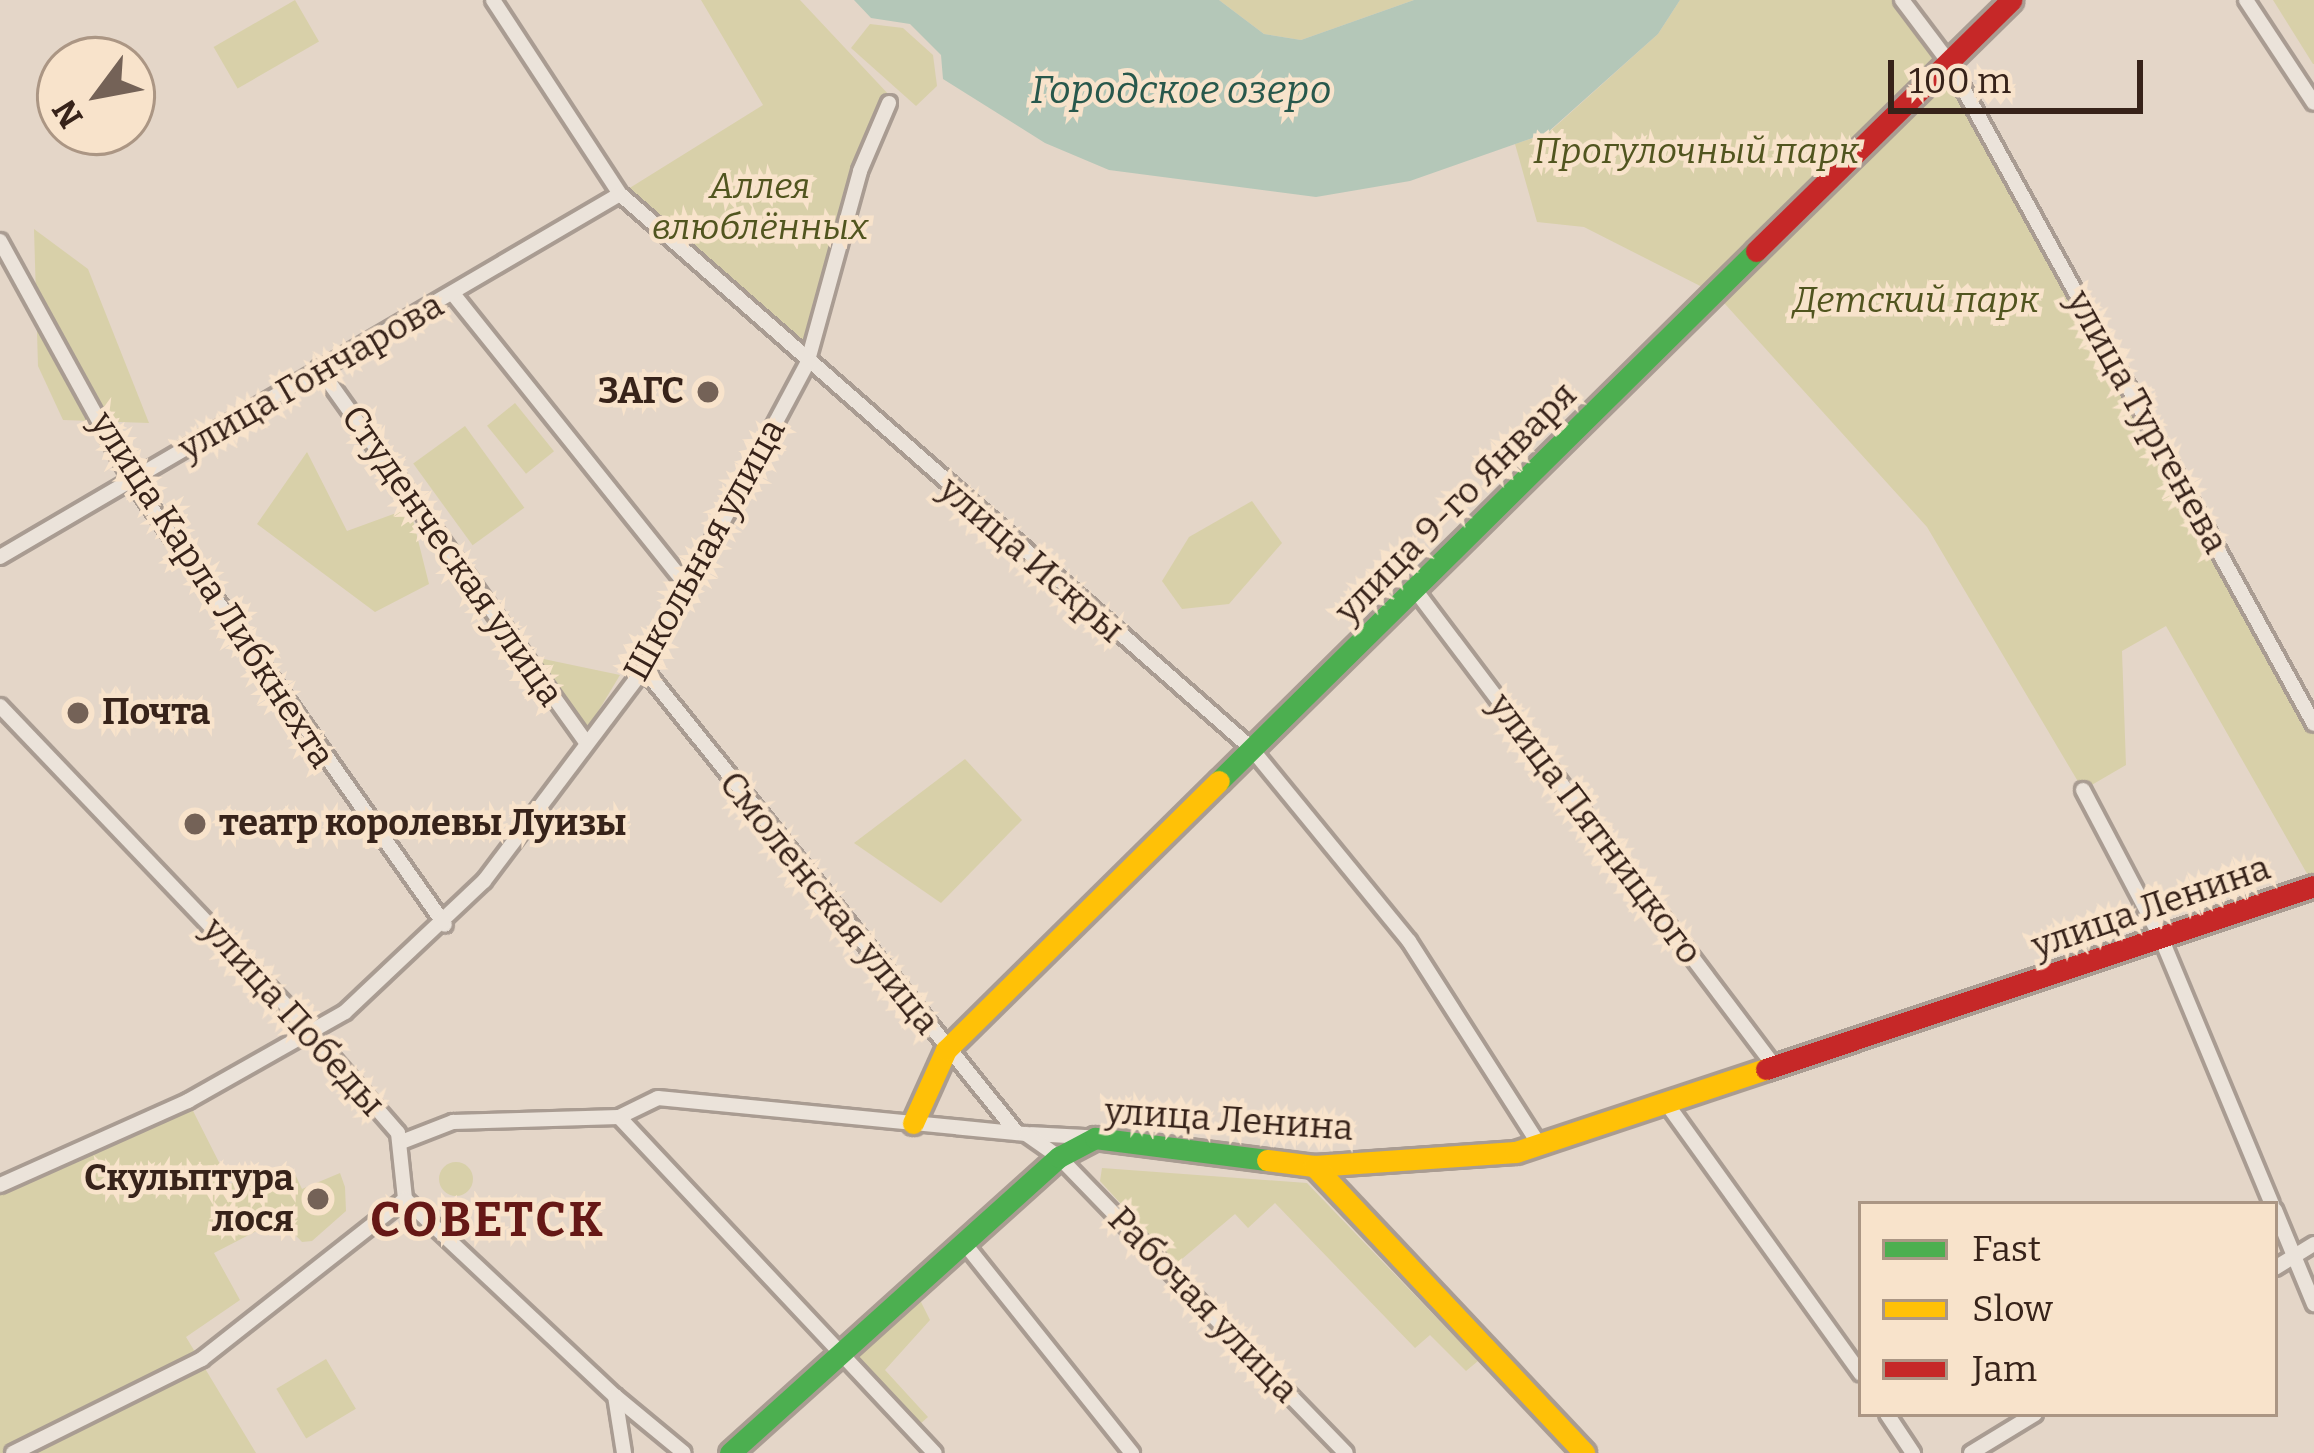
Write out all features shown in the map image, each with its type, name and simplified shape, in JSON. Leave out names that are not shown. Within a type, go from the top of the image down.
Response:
[{"type":"street","name":"улица Искры","points":[[493,0],[620,194],[807,364],[1252,748],[1408,941],[1540,1146]]},
{"type":"street","name":"улица Тургенева","points":[[1902,0],[1948,61],[2314,724]]},
{"type":"street","name":"улица 9-го Января","points":[[946,1049],[2011,0]]},
{"type":"street","points":[[2246,0],[2314,103]]},
{"type":"street","name":"Школьная улица","points":[[0,1185],[188,1101],[311,1032],[445,926],[644,669],[807,364],[860,171],[889,104]]},
{"type":"street","name":"улица Гончарова","points":[[0,557],[620,194]]},
{"type":"street","name":"улица Карла Либкнехта","points":[[0,242],[131,479],[445,926]]},
{"type":"street","points":[[454,295],[687,586]]},
{"type":"street","name":"Студенческая улица","points":[[319,368],[586,743]]},
{"type":"street","name":"улица Пятницкого","points":[[1416,591],[1775,1067]]},
{"type":"street","name":"Смоленская улица","points":[[644,669],[946,1049],[1022,1133]]},
{"type":"street","name":"улица Победы","points":[[0,706],[311,1032],[404,1141],[405,1199]]},
{"type":"street","points":[[2083,790],[2162,940],[2271,1201]]},
{"type":"street","name":"улица Ленина","points":[[404,1141],[453,1122],[619,1117],[658,1099],[1022,1133],[1059,1157],[1095,1138],[1314,1166],[1474,1158],[1540,1146],[2314,886]]},
{"type":"street","points":[[913,1123],[946,1049]]},
{"type":"street","points":[[1667,1104],[1858,1370]]},
{"type":"street","points":[[619,1117],[935,1453]]},
{"type":"street","points":[[1022,1133],[1095,1138]]},
{"type":"street","points":[[730,1453],[846,1354],[1059,1157]]},
{"type":"street","name":"Рабочая улица","points":[[1059,1157],[1346,1453]]},
{"type":"street","points":[[1314,1166],[1584,1453]]},
{"type":"street","points":[[13,1453],[202,1359],[405,1199],[616,1396],[684,1453]]},
{"type":"street","points":[[2278,1216],[2314,1304]]},
{"type":"street","points":[[965,1244],[1132,1453]]},
{"type":"street","points":[[2278,1266],[2314,1244]]},
{"type":"street","points":[[616,1396],[624,1453]]},
{"type":"street","points":[[1889,1417],[1913,1453]]},
{"type":"street","points":[[1971,1453],[2030,1417]]},
{"type":"green space","points":[[295,0],[319,42],[238,89],[214,47]]},
{"type":"green space","name":"Аллея влюблённых","points":[[701,0],[800,0],[891,97],[860,171],[807,364],[620,194],[763,105]]},
{"type":"green space","points":[[1219,0],[1414,0],[1301,40],[1264,34]]},
{"type":"green space","name":"Детский парк","points":[[1680,0],[1902,0],[1931,33],[2314,724],[2314,886],[2166,626],[2122,651],[2126,765],[2083,790],[1927,527],[1716,294],[1584,227],[1537,222],[1515,144],[1548,133],[1658,34]]},
{"type":"green space","points":[[2273,0],[2314,0],[2314,64],[2313,64]]},
{"type":"green space","points":[[870,24],[903,28],[933,55],[937,86],[916,106],[851,48]]},
{"type":"green space","points":[[34,229],[88,269],[149,423],[63,420],[38,366]]},
{"type":"green space","points":[[515,403],[554,451],[526,474],[487,426]]},
{"type":"green space","points":[[465,426],[524,508],[473,545],[413,464]]},
{"type":"green space","points":[[307,452],[347,531],[410,508],[429,584],[375,612],[257,524]]},
{"type":"green space","points":[[1252,501],[1282,543],[1229,604],[1182,609],[1162,581],[1189,537]]},
{"type":"green space","points":[[534,657],[620,675],[587,730]]},
{"type":"green space","points":[[965,759],[1022,820],[941,903],[854,843]]},
{"type":"green space","points":[[188,1101],[230,1184],[267,1170],[273,1181],[294,1172],[302,1189],[340,1173],[345,1187],[346,1211],[312,1241],[302,1242],[280,1219],[214,1253],[240,1300],[186,1337],[256,1453],[0,1453],[0,1185]]},
{"type":"green space","points":[[456,1162],[468,1167],[473,1179],[468,1191],[456,1196],[444,1191],[439,1179],[444,1167]]},
{"type":"green space","points":[[1102,1168],[1307,1183],[1478,1361],[1466,1371],[1430,1335],[1415,1348],[1275,1203],[1248,1228],[1235,1214],[1176,1264],[1100,1181]]},
{"type":"green space","points":[[918,1296],[930,1320],[885,1370],[928,1417],[920,1424],[856,1355]]},
{"type":"green space","points":[[326,1359],[356,1409],[306,1439],[276,1389]]},
{"type":"water","name":"Городское озеро","points":[[854,0],[1219,0],[1264,34],[1301,40],[1414,0],[1680,0],[1658,34],[1547,133],[1410,181],[1316,197],[1109,170],[1045,143],[943,79],[941,55],[910,24],[871,18]]},
{"type":"traffic: fast","points":[[1219,781],[1756,251]]},
{"type":"traffic: fast","points":[[730,1453],[1059,1157],[1095,1138],[1267,1160]]},
{"type":"traffic: slow","points":[[913,1123],[946,1050],[1219,781]]},
{"type":"traffic: slow","points":[[1267,1160],[1314,1166],[1516,1152],[1766,1069]]},
{"type":"traffic: slow","points":[[1314,1166],[1584,1453]]},
{"type":"traffic: jam","points":[[1756,251],[2011,0]]},
{"type":"traffic: jam","points":[[1766,1069],[2314,886]]},
{"type":"place","name":"ЗАГС","points":[[708,392]]},
{"type":"place","name":"Почта","points":[[78,713]]},
{"type":"place","name":"театр королевы Луизы","points":[[195,824]]},
{"type":"place","name":"Скульптура лося","points":[[318,1199]]},
{"type":"district","name":"СОВЕТСК","points":[[488,1221]]},
{"type":"park label","name":"Прогулочный парк","points":[[1696,152]]}]
